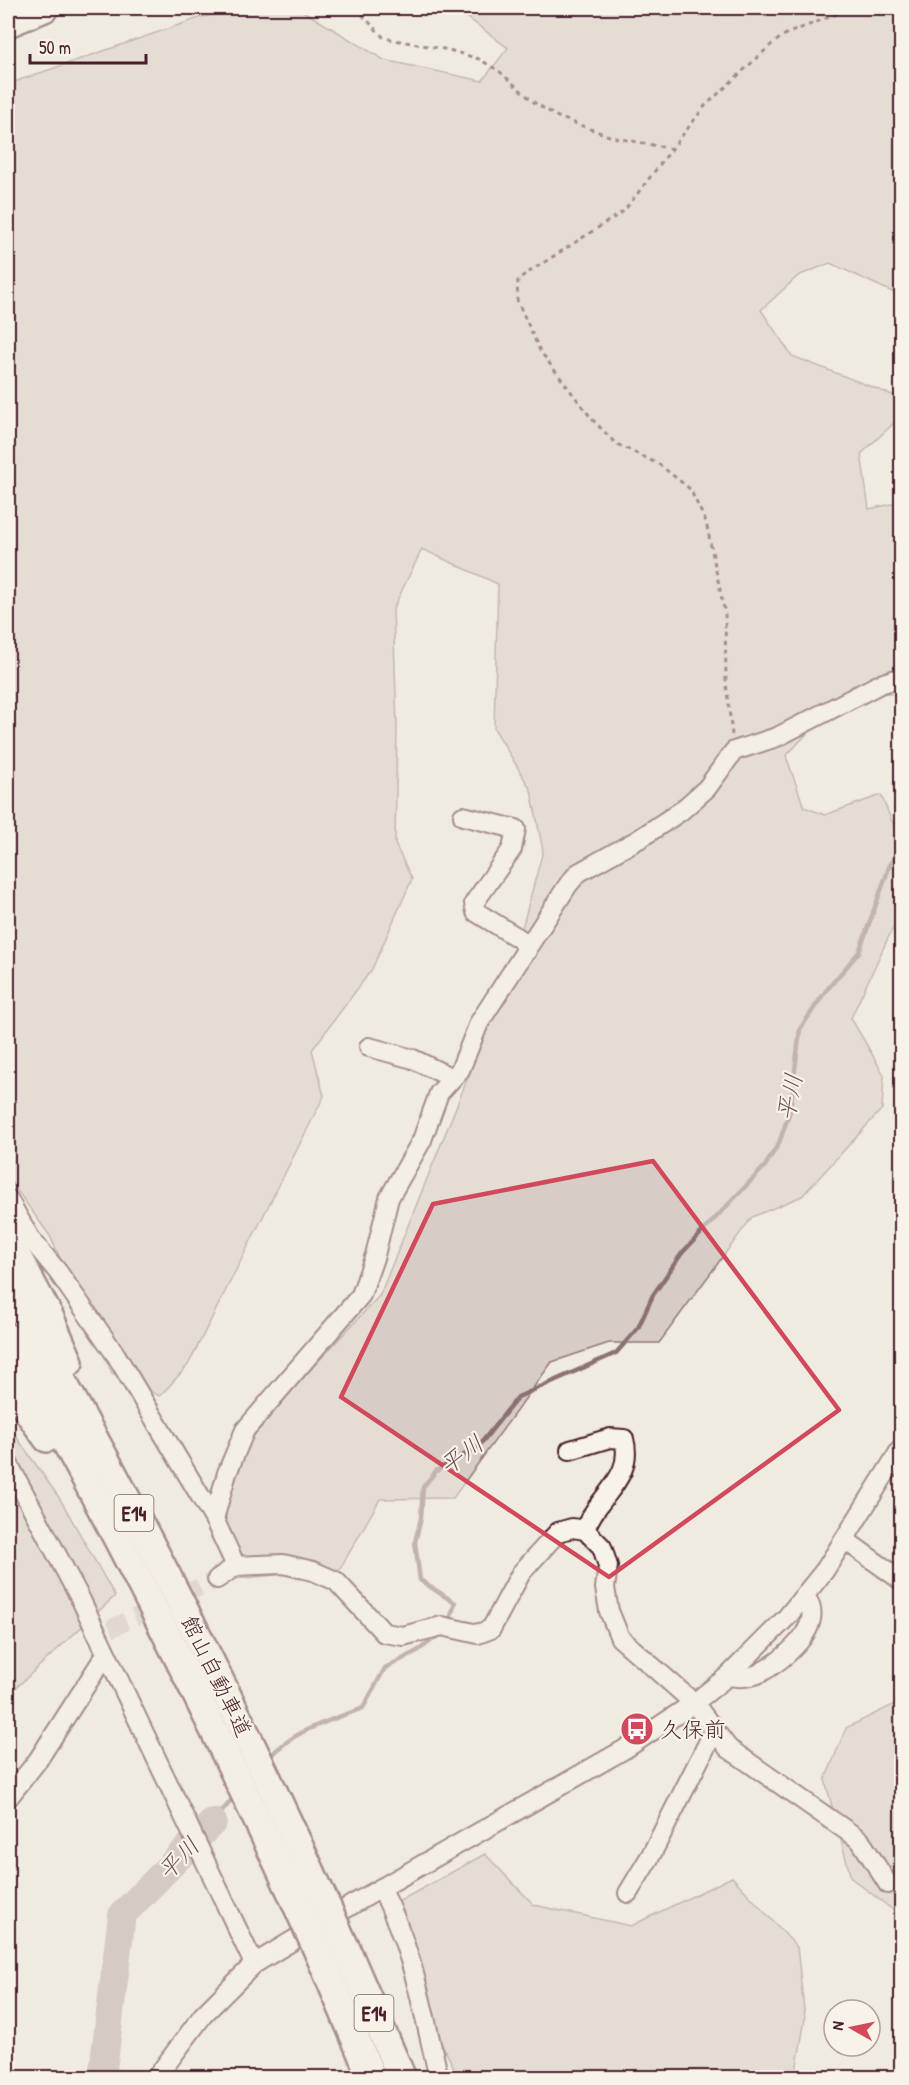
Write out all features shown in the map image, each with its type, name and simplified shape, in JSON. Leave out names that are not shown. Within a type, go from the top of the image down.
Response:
[{"type":"highway","points":[[8,23],[44,8]]},
{"type":"highway","points":[[8,1240],[49,1316],[135,1513]]},
{"type":"highway","name":"館山自動車道","points":[[8,1286],[60,1375],[135,1513],[251,1745],[279,1802],[300,1878],[334,1954],[402,2078]]},
{"type":"highway","name":"館山自動車道","points":[[8,1338],[111,1527],[257,1818],[300,1878]]},
{"type":"highway","points":[[8,1383],[111,1527]]},
{"type":"highway","name":"館山自動車道","points":[[334,1954],[372,2078]]},
{"type":"street","points":[[214,1519],[227,1473],[245,1430],[361,1295],[375,1255],[389,1198],[422,1140],[439,1093],[460,1070],[479,1023],[568,885],[578,873],[639,839],[681,811],[707,788],[734,751],[777,737],[880,684],[902,676]]},
{"type":"street","points":[[463,816],[516,829],[512,849],[474,903],[476,912],[520,939],[527,951]]},
{"type":"street","points":[[369,1047],[413,1059],[452,1078]]},
{"type":"street","points":[[8,1199],[30,1238],[58,1272],[116,1355],[214,1519],[236,1566]]},
{"type":"street","points":[[570,1450],[610,1438],[624,1439],[628,1454],[623,1472],[590,1516],[585,1530]]},
{"type":"street","points":[[156,2078],[203,2015],[237,1978],[254,1964],[381,1888],[594,1767],[694,1703],[728,1676],[805,1596],[845,1540],[902,1447]]},
{"type":"street","points":[[8,1463],[104,1633],[106,1654],[254,1964]]},
{"type":"street","points":[[217,1579],[236,1566],[283,1564],[312,1571],[336,1581],[384,1633],[403,1636],[447,1627],[478,1634],[491,1629],[521,1573],[558,1532],[572,1528],[585,1530],[602,1547],[608,1566],[605,1588],[609,1611],[620,1638],[694,1703],[728,1748],[860,1840],[888,1884]]},
{"type":"street","points":[[845,1540],[902,1581]]},
{"type":"street","points":[[728,1676],[745,1677],[759,1673],[794,1646],[803,1635],[811,1618],[812,1609],[805,1596]]},
{"type":"street","points":[[8,1798],[38,1760],[106,1654]]},
{"type":"street","points":[[628,1893],[651,1855],[714,1731]]},
{"type":"street","points":[[381,1888],[403,1934],[412,1963],[439,2078]]},
{"type":"path","points":[[356,8],[384,38],[449,50],[479,59],[499,71],[535,103],[558,117],[612,137],[673,149]]},
{"type":"path","points":[[734,751],[726,682],[725,614],[705,522],[690,489],[660,465],[615,443],[592,419],[540,351],[517,300],[518,279],[624,211],[705,106],[772,44],[786,34],[852,8]]},
{"type":"highlighted area","points":[[653,1161],[839,1410],[609,1577],[341,1397],[433,1204]]},
{"type":"shaded area","points":[[262,8],[298,8],[384,60],[482,81],[508,48],[455,8],[901,8],[901,296],[830,263],[798,276],[761,310],[792,356],[895,396],[896,421],[861,454],[869,509],[901,502],[901,696],[853,685],[786,756],[804,807],[825,815],[881,795],[901,843],[901,910],[851,1018],[884,1075],[882,1109],[802,1196],[752,1217],[659,1343],[609,1343],[552,1362],[453,1498],[380,1499],[340,1569],[234,1579],[225,1508],[255,1429],[380,1295],[509,976],[543,851],[531,790],[494,728],[498,584],[422,549],[393,609],[397,726],[395,844],[412,879],[372,969],[312,1050],[324,1096],[188,1365],[160,1396],[112,1373],[50,1236],[8,1178],[8,84],[202,17]]},
{"type":"shaded area","points":[[8,1425],[60,1499],[115,1596],[8,1695]]},
{"type":"shaded area","points":[[901,1701],[901,1916],[851,1878],[825,1780],[846,1728]]},
{"type":"shaded area","points":[[485,1854],[534,1905],[631,1926],[732,1877],[797,1947],[805,2019],[795,2077],[459,2077],[428,2018],[392,1905]]},
{"type":"waterway","name":"平川","points":[[449,1623],[455,1603],[420,1580],[415,1542],[421,1518],[423,1487],[436,1471],[478,1447],[518,1397],[616,1353],[638,1328],[653,1295],[682,1253],[765,1166],[779,1143],[790,1111],[800,1029],[825,992],[859,952],[891,862],[902,847]]},
{"type":"waterway","name":"平川","points":[[269,1758],[300,1733],[363,1708],[385,1668],[419,1650],[440,1634]]},
{"type":"waterway","name":"平川","points":[[213,1822],[235,1796]]},
{"type":"waterway","name":"平川","points":[[102,2078],[122,1915],[213,1822]]},
{"type":"tunnel","points":[[110,1629],[217,1579]]},
{"type":"place","name":"久保前","points":[[637,1729]]}]
